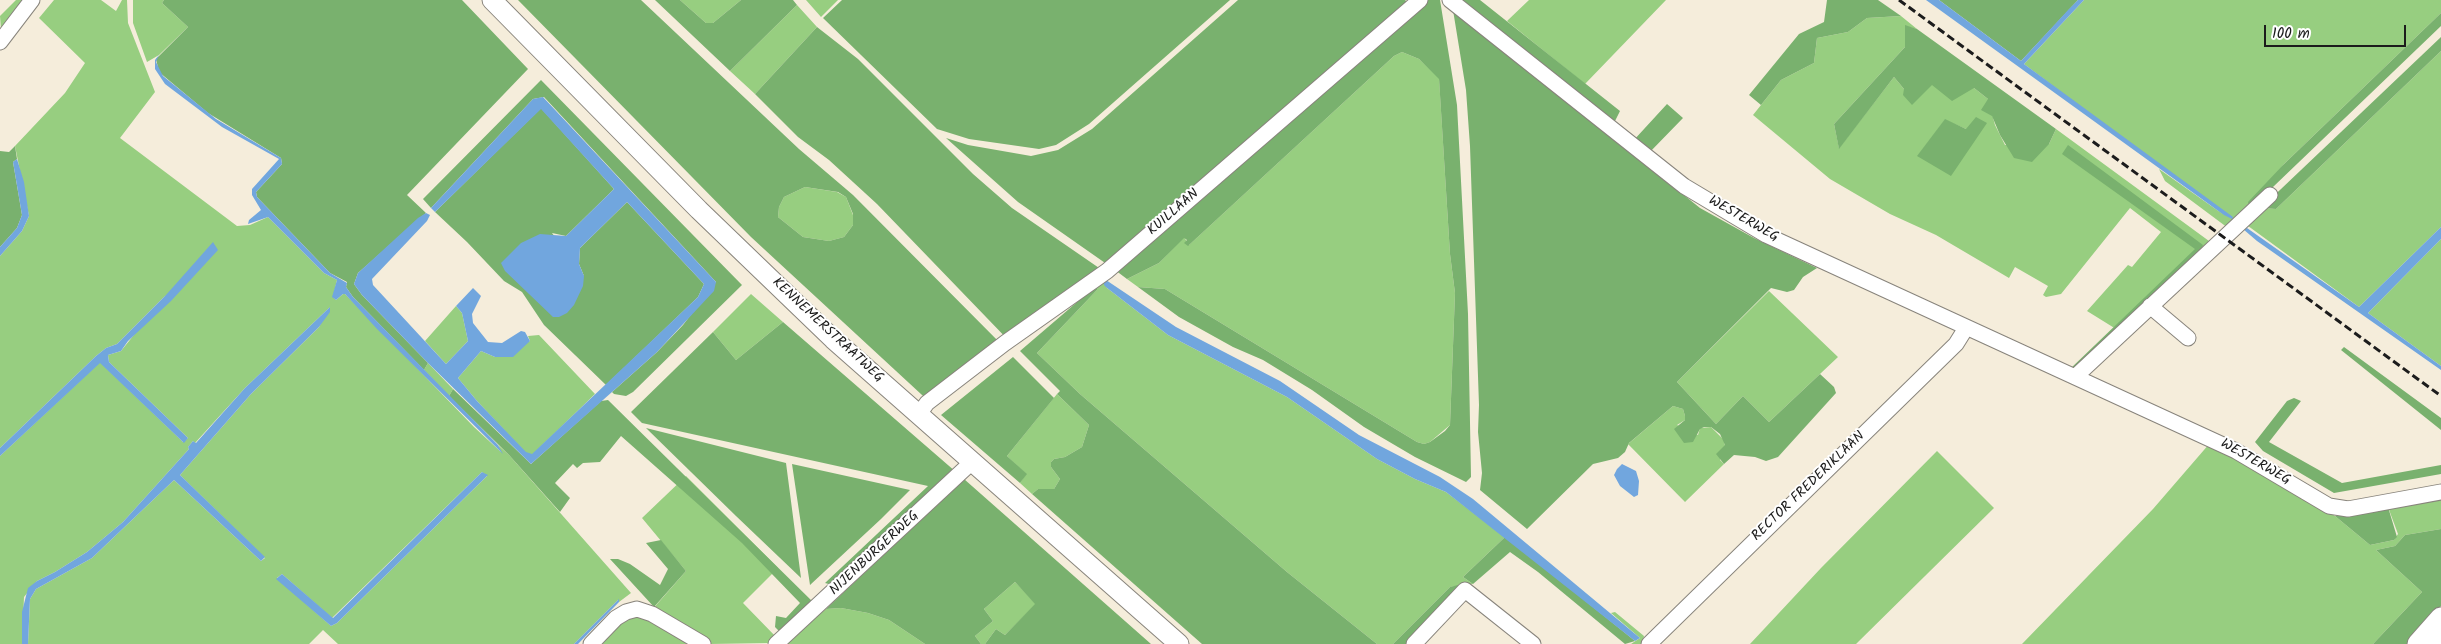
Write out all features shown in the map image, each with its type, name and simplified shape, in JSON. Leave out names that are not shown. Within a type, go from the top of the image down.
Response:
[{"type":"highway","points":[[2418,644],[2441,618]]},
{"type":"main road","name":"KENNEMERSTRAATWEG","points":[[492,0],[764,273],[840,345],[923,409],[972,462],[1178,644]]},
{"type":"street","points":[[1,37],[32,0]]},
{"type":"street","name":"KUILLAAN","points":[[923,409],[1005,343],[1107,271],[1420,0]]},
{"type":"street","name":"WESTERWEG","points":[[1450,0],[1684,186],[1766,235],[2236,451],[2329,506],[2348,509],[2441,492]]},
{"type":"street","points":[[2075,377],[2270,195]]},
{"type":"street","points":[[2150,306],[2188,338]]},
{"type":"street","name":"RECTOR FREDERIKLAAN","points":[[1649,644],[1956,344],[1966,328]]},
{"type":"street","name":"NIJENBURGERWEG","points":[[776,644],[972,462]]},
{"type":"street","points":[[1414,644],[1465,590],[1533,644]]},
{"type":"street","points":[[591,644],[616,618],[626,612],[637,609],[652,614],[704,644]]},
{"type":"green space","points":[[16,0],[26,0],[1,29],[0,16]]},
{"type":"green space","points":[[54,0],[101,0],[116,11],[122,0],[127,0],[128,23],[155,92],[120,138],[237,226],[250,225],[268,217],[324,273],[337,280],[333,297],[336,300],[345,294],[474,427],[501,452],[498,445],[509,455],[631,593],[619,602],[618,600],[574,644],[338,644],[323,630],[309,644],[28,644],[30,599],[36,589],[92,558],[174,480],[261,561],[265,558],[180,475],[251,394],[319,327],[330,307],[245,388],[195,443],[193,441],[188,447],[189,449],[123,522],[87,552],[37,581],[24,597],[22,644],[0,644],[0,456],[100,362],[183,442],[188,438],[109,362],[108,355],[121,351],[166,295],[117,344],[106,348],[96,356],[0,448],[0,256],[22,231],[29,216],[15,146],[65,93],[85,63],[39,18]],"holes":[[[482,472],[487,476],[337,623],[331,626],[277,578],[282,574],[332,618]]]},
{"type":"green space","points":[[133,0],[164,0],[162,3],[188,27],[159,55],[147,62],[133,23]]},
{"type":"green space","points":[[164,0],[462,0],[528,69],[407,195],[426,213],[358,273],[354,284],[362,295],[428,363],[424,370],[353,297],[346,287],[347,282],[330,273],[257,197],[256,192],[282,164],[281,158],[208,113],[159,72],[156,59],[188,27],[162,3]]},
{"type":"green space","points":[[518,0],[641,0],[799,149],[853,195],[1007,350],[935,407],[751,237]],"holes":[[[805,187],[838,192],[846,197],[853,214],[853,225],[844,237],[829,241],[803,237],[778,217],[779,207],[784,197]]]},
{"type":"green space","points":[[655,0],[680,0],[706,23],[713,23],[741,0],[793,0],[797,5],[730,71]]},
{"type":"green space","points":[[680,0],[741,0],[713,23],[706,23]]},
{"type":"green space","points":[[806,0],[838,0],[821,17]]},
{"type":"green space","points":[[842,0],[1230,0],[1089,124],[1056,145],[1039,149],[969,139],[937,129],[823,18]]},
{"type":"green space","points":[[1238,0],[1405,0],[1409,4],[1108,265],[1018,202],[946,138],[968,145],[1031,156],[1058,150],[1092,129]]},
{"type":"green space","points":[[1427,0],[1440,0],[1457,105],[1468,314],[1471,477],[1466,482],[1415,457],[1364,427],[1312,390],[1263,360],[1233,347],[1179,317],[1138,287],[1165,289],[1417,442],[1424,444],[1430,442],[1445,431],[1450,425],[1455,293],[1450,254],[1439,79],[1419,59],[1402,52],[1394,56],[1188,246],[1184,243],[1187,240],[1184,238],[1159,263],[1127,279],[1115,270]]},
{"type":"green space","points":[[1461,0],[1480,0],[1620,111],[1613,125]]},
{"type":"green space","points":[[1529,0],[1666,0],[1585,84],[1507,21]]},
{"type":"green space","points":[[1827,0],[1878,0],[1901,16],[1867,18],[1848,32],[1817,38],[1814,63],[1781,80],[1761,105],[1749,95],[1799,34],[1824,22]]},
{"type":"green space","points":[[1939,0],[2078,0],[2021,61]]},
{"type":"green space","points":[[2084,0],[2441,0],[2441,13],[2284,164],[2250,209],[2228,228],[2165,181],[2159,169],[2224,215],[2024,64]]},
{"type":"green space","points":[[797,5],[817,27],[755,94],[730,71]]},
{"type":"green space","points":[[1453,10],[1700,208],[1754,238],[1817,268],[1803,277],[1794,290],[1787,292],[1771,288],[1677,382],[1716,424],[1743,396],[1769,422],[1820,374],[1834,387],[1836,393],[1778,457],[1766,461],[1755,457],[1734,455],[1724,464],[1716,454],[1725,445],[1720,434],[1711,427],[1704,427],[1700,429],[1693,442],[1684,443],[1674,429],[1685,420],[1683,409],[1673,406],[1629,443],[1625,452],[1618,458],[1593,464],[1527,529],[1480,490],[1482,473],[1478,432],[1479,405],[1470,146],[1466,90]]},
{"type":"green space","points":[[2441,13],[2441,26],[2250,209],[2248,202],[2284,164]]},
{"type":"green space","points":[[1901,16],[1917,29],[1905,26],[1905,47],[1834,124],[1839,148],[1894,77],[1904,89],[1932,84],[1974,88],[1988,99],[1995,125],[2005,145],[2049,144],[2056,129],[2209,241],[2116,329],[2087,311],[2128,265],[2132,267],[2161,232],[2130,208],[2061,294],[2046,297],[2043,295],[2048,286],[2015,267],[2009,278],[1936,235],[1890,214],[1830,179],[1753,115],[1781,80],[1814,63],[1817,38],[1848,32],[1867,18]],"holes":[[[1945,120],[1966,129],[1918,156]]]},
{"type":"green space","points":[[1905,25],[1917,29],[2056,129],[2049,144],[2032,162],[2014,158],[2000,135],[1992,116],[1981,110],[1988,99],[1974,88],[1952,101],[1932,85],[1912,105],[1903,95],[1904,89],[1894,77],[1839,149],[1834,124],[1905,47]]},
{"type":"green space","points":[[817,27],[858,59],[973,174],[1012,208],[1102,270],[1013,345],[877,204],[829,160],[798,137],[755,94]]},
{"type":"green space","points":[[2441,37],[2441,51],[2276,209],[2261,208]]},
{"type":"green space","points":[[2441,51],[2441,227],[2359,307],[2244,223],[2261,208],[2276,209]]},
{"type":"green space","points":[[1402,52],[1419,59],[1439,78],[1450,254],[1455,293],[1450,425],[1430,442],[1424,444],[1417,442],[1165,289],[1138,287],[1127,279],[1159,263],[1184,237],[1189,245],[1394,56]]},
{"type":"green space","points":[[541,80],[742,285],[633,392],[626,396],[612,392],[657,352],[683,325],[716,282],[544,97],[533,99],[431,208],[423,199]]},
{"type":"green space","points":[[1667,104],[1683,118],[1648,154],[1633,141]]},
{"type":"green space","points":[[541,108],[614,189],[566,236],[552,233],[584,276],[579,264],[580,248],[627,202],[704,284],[698,297],[606,385],[544,325],[522,292],[504,281],[435,212]]},
{"type":"green space","points":[[1976,117],[1987,123],[1951,176],[1917,156],[1945,119],[1966,129]]},
{"type":"green space","points":[[2068,145],[2203,245],[2197,257],[2079,368],[2070,369],[2195,249],[2062,154]]},
{"type":"green space","points":[[15,146],[17,159],[13,162],[22,215],[17,228],[0,247],[0,151],[9,152]]},
{"type":"green space","points":[[805,187],[837,192],[846,197],[853,215],[853,225],[844,237],[829,241],[803,237],[778,217],[779,207],[784,197]]},
{"type":"green space","points":[[2441,239],[2441,366],[2368,313]]},
{"type":"green space","points":[[1104,281],[1107,288],[1168,335],[1287,397],[1377,459],[1415,479],[1446,492],[1505,537],[1463,577],[1473,584],[1450,587],[1393,644],[1377,644],[1287,572],[1080,394],[1037,353],[1097,290],[1097,285]]},
{"type":"green space","points":[[1097,285],[1097,290],[1037,353],[1080,394],[1287,572],[1377,644],[1202,644],[1032,494],[1038,489],[1054,489],[1060,479],[1051,467],[1051,462],[1054,459],[1065,457],[1082,447],[1089,425],[1057,394],[1060,391],[1020,351]]},
{"type":"green space","points":[[1769,291],[1838,357],[1769,422],[1743,396],[1716,424],[1677,382]]},
{"type":"green space","points":[[751,294],[783,322],[736,360],[713,332]]},
{"type":"green space","points":[[456,306],[462,313],[468,341],[446,364],[425,341]]},
{"type":"green space","points":[[783,322],[956,472],[836,586],[825,583],[928,486],[642,423],[631,412],[713,332],[736,360]]},
{"type":"green space","points":[[539,335],[595,394],[532,455],[526,453],[458,378],[481,351],[495,357],[530,341],[528,336]]},
{"type":"green space","points":[[2344,347],[2441,418],[2441,430],[2341,350]]},
{"type":"green space","points":[[1013,357],[1054,398],[1007,456],[1027,474],[1020,483],[941,415]]},
{"type":"green space","points":[[428,363],[453,389],[449,396],[424,370]]},
{"type":"green space","points":[[453,389],[531,464],[601,401],[608,400],[815,604],[782,634],[775,627],[776,616],[786,618],[800,603],[742,543],[621,436],[600,462],[583,463],[577,468],[573,464],[555,483],[570,498],[560,512],[509,455],[449,396]]},
{"type":"green space","points":[[1057,394],[1089,425],[1082,447],[1065,457],[1054,459],[1051,462],[1051,467],[1060,479],[1054,489],[1038,489],[1032,494],[1020,483],[1026,474],[1007,456]]},
{"type":"green space","points":[[2294,398],[2301,401],[2269,442],[2342,483],[2441,465],[2441,474],[2334,493],[2263,451],[2255,442],[2287,401]]},
{"type":"green space","points":[[1673,406],[1683,409],[1685,416],[1685,420],[1677,425],[1698,435],[1700,428],[1711,427],[1724,440],[1725,446],[1720,460],[1724,464],[1685,502],[1628,444]]},
{"type":"green space","points":[[646,428],[786,463],[801,578],[736,516]]},
{"type":"green space","points":[[2210,443],[2335,516],[2370,545],[2394,540],[2398,534],[2388,507],[2441,496],[2441,529],[2405,535],[2395,546],[2376,550],[2422,592],[2373,644],[2022,644],[2153,509]]},
{"type":"green space","points":[[1937,451],[1994,508],[1856,644],[1750,644],[1821,568]]},
{"type":"green space","points":[[792,464],[910,490],[810,585]]},
{"type":"green space","points":[[686,476],[778,568],[743,603],[777,638],[770,643],[710,644],[651,611],[686,571],[642,518]]},
{"type":"green space","points":[[964,479],[1151,644],[985,644],[996,629],[1005,635],[1035,604],[1015,582],[984,609],[993,621],[975,636],[981,644],[925,644],[889,620],[868,613],[841,608],[826,609]]},
{"type":"green space","points":[[2388,507],[2397,537],[2394,540],[2370,545],[2335,516]]},
{"type":"green space","points":[[2441,529],[2441,606],[2407,644],[2373,644],[2422,592],[2376,550],[2395,546],[2405,535]]},
{"type":"green space","points":[[1505,537],[1635,641],[1625,644],[1538,572],[1510,552],[1473,584],[1463,577]]},
{"type":"green space","points":[[661,540],[686,571],[654,607],[610,559],[618,559],[630,564],[660,585],[668,569],[646,543]]},
{"type":"green space","points":[[1015,582],[1036,604],[1005,635],[996,629],[985,644],[981,644],[975,636],[993,621],[984,609]]},
{"type":"green space","points":[[1458,585],[1463,587],[1409,644],[1393,644],[1450,587]]},
{"type":"green space","points":[[841,608],[868,613],[889,620],[925,644],[781,644],[826,609]]},
{"type":"green space","points":[[1615,612],[1644,636],[1642,644],[1631,644],[1640,638],[1611,613]]},
{"type":"green space","points":[[643,616],[691,644],[601,644],[628,617]]},
{"type":"water","points":[[1926,0],[1939,0],[2021,61],[2078,0],[2084,0],[2024,64],[2233,217],[2232,219],[2224,215]]},
{"type":"water","points":[[159,55],[156,62],[163,76],[216,119],[281,158],[282,164],[256,192],[257,197],[330,273],[347,283],[346,287],[353,297],[498,445],[503,454],[377,329],[345,294],[336,300],[332,297],[337,280],[324,273],[268,217],[248,224],[249,220],[261,210],[252,195],[252,189],[279,159],[222,127],[165,84],[155,69],[155,60]]},
{"type":"water","points":[[543,97],[716,282],[714,291],[657,352],[531,464],[428,363],[362,295],[354,284],[358,273],[418,218],[426,213],[430,215],[427,221],[372,279],[373,285],[446,364],[468,341],[462,313],[456,306],[473,288],[481,296],[472,314],[473,323],[488,342],[502,343],[521,331],[525,332],[530,341],[513,357],[495,357],[481,351],[458,378],[477,401],[526,452],[532,454],[698,297],[704,284],[627,202],[580,248],[579,264],[584,276],[583,286],[574,305],[567,313],[559,317],[553,317],[505,271],[501,263],[521,243],[540,234],[566,236],[614,189],[541,109],[435,212],[431,208],[533,99]]},
{"type":"water","points":[[17,159],[24,182],[29,216],[22,231],[0,256],[0,247],[17,228],[22,215],[13,162]]},
{"type":"water","points":[[2441,227],[2441,239],[2368,313],[2441,366],[2441,370],[2257,241],[2243,229],[2247,228],[2359,307]]},
{"type":"water","points":[[213,242],[218,250],[171,301],[128,341],[121,351],[108,355],[109,362],[188,438],[184,443],[100,363],[0,456],[0,448],[96,356],[106,348],[117,344],[166,295]]},
{"type":"water","points":[[1106,280],[1176,327],[1280,381],[1359,435],[1440,477],[1473,499],[1640,638],[1635,641],[1446,492],[1415,479],[1377,459],[1287,397],[1168,335],[1107,288],[1104,285]]},
{"type":"water","points":[[330,307],[330,312],[319,327],[251,394],[180,475],[265,557],[261,561],[174,480],[92,558],[36,589],[30,599],[28,644],[22,644],[22,612],[28,588],[87,552],[123,522],[189,449],[188,447],[193,441],[196,443],[245,388]]},
{"type":"water","points":[[1622,464],[1636,471],[1639,481],[1638,495],[1634,497],[1620,486],[1614,475]]},
{"type":"water","points":[[482,472],[488,475],[337,623],[331,626],[276,579],[282,574],[333,618]]},
{"type":"water","points":[[619,599],[619,602],[578,644],[574,644]]},
{"type":"railway","points":[[1899,0],[2441,396]]}]
